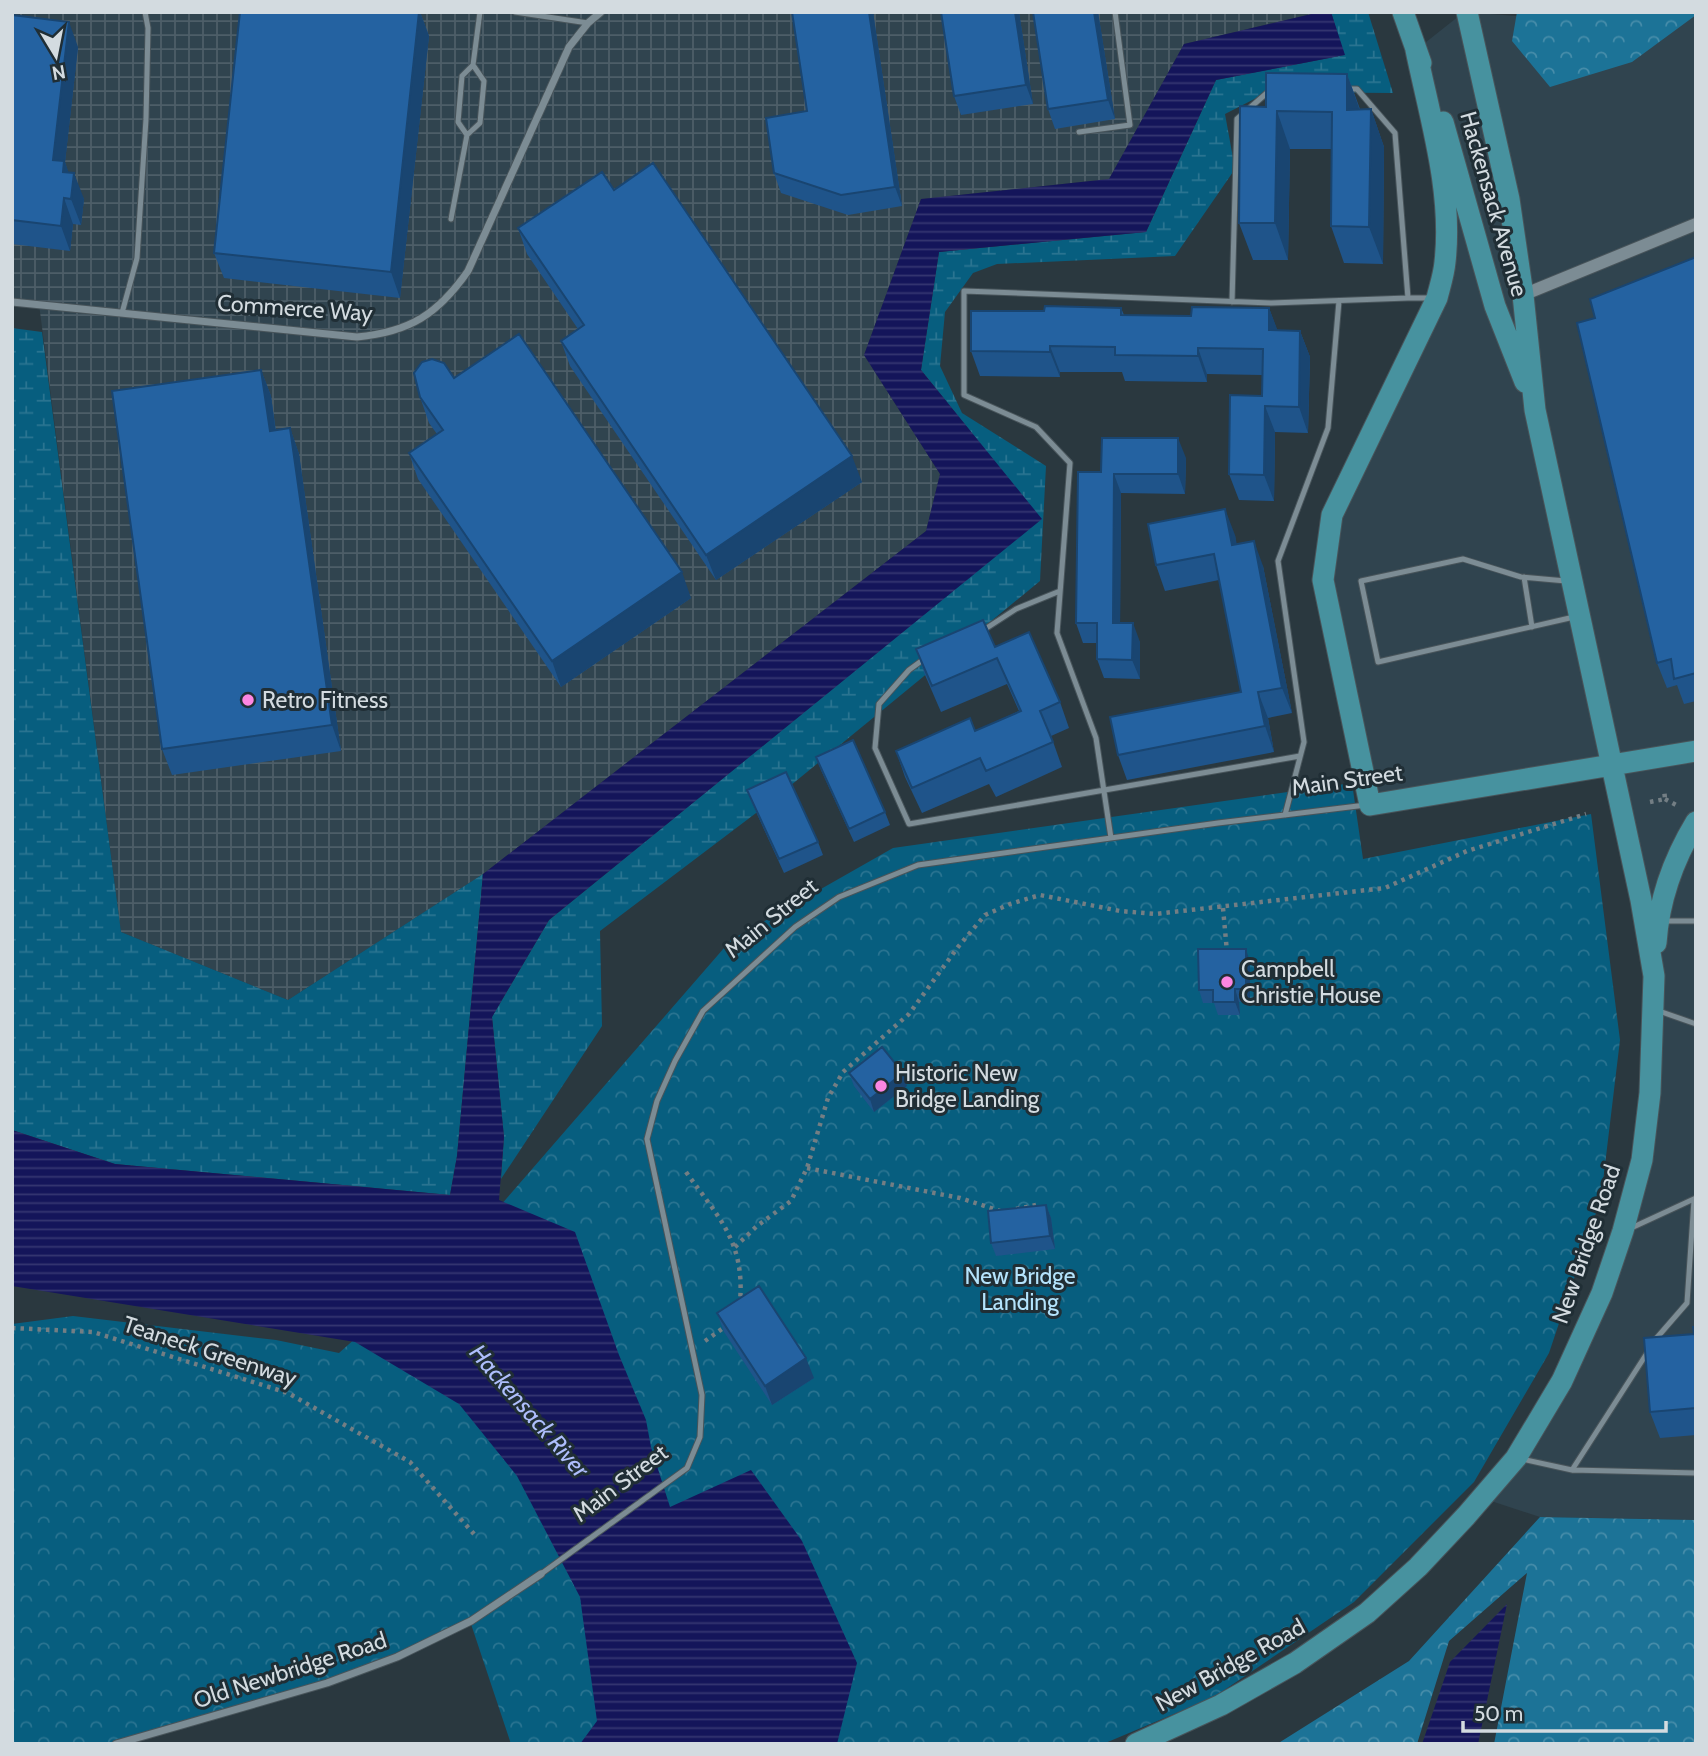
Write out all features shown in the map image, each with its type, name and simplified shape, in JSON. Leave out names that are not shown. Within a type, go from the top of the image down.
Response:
[{"type":"main road","name":"Hackensack Avenue","points":[[1402,12],[1448,134],[1495,306],[1535,410]]},
{"type":"main road","name":"Hackensack Avenue","points":[[1467,12],[1509,199],[1523,295],[1535,410],[1611,764]]},
{"type":"main road","points":[[1370,805],[1323,580],[1332,515],[1437,298],[1445,263],[1447,225],[1443,184],[1416,50]]},
{"type":"main road","name":"Main Street","points":[[1370,805],[1696,751]]},
{"type":"main road","name":"New Bridge Road","points":[[1136,1744],[1222,1705],[1294,1663],[1367,1613],[1418,1567],[1466,1517],[1516,1458],[1562,1381],[1602,1293],[1623,1231],[1642,1160],[1650,1093],[1654,976],[1641,900],[1611,764]]},
{"type":"main road","points":[[1654,976],[1658,920],[1669,873],[1689,816]]},
{"type":"street","name":"Commerce Way","points":[[12,302],[357,337],[380,335],[405,328],[428,315],[451,296],[468,271],[569,47],[588,23],[601,12]]},
{"type":"street","points":[[1523,295],[1696,224]]},
{"type":"street","name":"Old Newbridge Road","points":[[116,1744],[327,1683],[397,1657],[471,1621],[541,1574]]},
{"type":"lane","points":[[122,313],[137,258],[146,106],[148,28],[145,12]]},
{"type":"lane","points":[[467,135],[458,122],[461,76],[473,65],[480,12]]},
{"type":"lane","points":[[515,12],[588,23]]},
{"type":"lane","points":[[1079,132],[1130,125],[1115,12]]},
{"type":"lane","points":[[451,219],[467,135],[480,123],[484,80],[473,65]]},
{"type":"lane","points":[[1344,89],[1357,89],[1395,133],[1408,298]]},
{"type":"lane","points":[[1232,302],[1237,119],[1268,92],[1281,91]]},
{"type":"lane","points":[[1111,838],[1096,738],[1057,634],[1070,463],[1036,427],[964,395],[964,291],[1232,302],[1437,298]]},
{"type":"lane","points":[[1285,815],[1304,742],[1278,561],[1328,428],[1339,301]]},
{"type":"lane","points":[[1573,581],[1524,577],[1463,559],[1361,581],[1378,662],[1580,616]]},
{"type":"lane","points":[[1524,577],[1532,627]]},
{"type":"lane","points":[[981,631],[1016,609],[1060,591]]},
{"type":"lane","points":[[931,654],[909,670],[879,704],[875,748],[909,824],[1300,756]]},
{"type":"lane","name":"Main Street","points":[[541,1574],[687,1468],[701,1437],[702,1395],[647,1139],[657,1101],[675,1061],[703,1011],[795,927],[839,897],[918,865],[1370,805]]},
{"type":"lane","points":[[1658,920],[1696,921]]},
{"type":"lane","points":[[1654,1009],[1696,1024]]},
{"type":"lane","points":[[1572,1470],[1660,1333],[1687,1303],[1695,1199],[1623,1231]]},
{"type":"lane","points":[[1516,1458],[1572,1470],[1696,1473]]},
{"type":"path","points":[[1664,789],[1665,799]]},
{"type":"path","points":[[1650,802],[1665,799],[1689,816]]},
{"type":"path","points":[[735,1247],[757,1226],[792,1201],[807,1168],[828,1097],[843,1072],[909,1014],[985,915],[1040,895],[1119,911],[1155,915],[1385,888],[1467,851],[1586,814]]},
{"type":"path","points":[[1223,908],[1227,962]]},
{"type":"path","points":[[807,1168],[960,1198],[1000,1211],[1036,1205]]},
{"type":"path","points":[[686,1172],[729,1232],[735,1247],[742,1280],[739,1310]]},
{"type":"path","points":[[692,1350],[728,1325]]},
{"type":"path","name":"Teaneck Greenway","points":[[12,1328],[93,1332],[288,1393],[410,1462],[474,1534]]},
{"type":"shaded area","points":[[12,12],[1320,12],[1184,44],[1109,179],[921,199],[864,355],[940,474],[926,531],[483,874],[288,1000],[121,932],[39,304],[12,301]]},
{"type":"shaded area","points":[[1464,12],[1528,17],[1553,12],[1696,12],[1696,1520],[1540,1517],[1482,1498],[1516,1458],[1623,1231],[1654,1028],[1611,765],[1370,805],[1323,580],[1332,515],[1445,263],[1416,50]]},
{"type":"green space","points":[[1331,12],[1368,12],[1393,93],[1268,92],[1225,114],[1235,169],[1175,256],[997,264],[973,273],[945,312],[940,366],[962,413],[1046,466],[1040,581],[768,804],[600,931],[602,1026],[501,1179],[504,1137],[492,1017],[549,920],[1041,519],[921,370],[939,252],[1146,232],[1216,80],[1344,55]]},
{"type":"green space","points":[[1517,12],[1696,12],[1696,15],[1632,62],[1550,87],[1512,41]]},
{"type":"green space","points":[[12,328],[42,332],[121,932],[288,1000],[483,874],[457,1156],[450,1195],[115,1164],[12,1130]]},
{"type":"green space","name":"New Bridge Landing","points":[[1352,783],[1363,859],[1591,814],[1620,1040],[1601,1198],[1549,1353],[1474,1482],[1354,1602],[1214,1697],[1103,1744],[511,1744],[470,1621],[397,1657],[327,1683],[116,1744],[12,1744],[12,1324],[73,1316],[276,1340],[339,1353],[486,1222],[731,940],[893,848]]},
{"type":"green space","points":[[1540,1517],[1696,1520],[1696,1744],[1494,1744],[1527,1573],[1449,1641],[1417,1744],[1277,1744],[1409,1661]]},
{"type":"water","name":"Hackensack River","points":[[1320,12],[1331,12],[1345,55],[1216,80],[1146,232],[939,252],[921,370],[1042,519],[549,920],[492,1017],[504,1137],[499,1200],[575,1232],[619,1355],[646,1420],[651,1447],[670,1507],[751,1470],[802,1541],[857,1663],[837,1744],[580,1744],[597,1721],[580,1597],[517,1476],[459,1404],[355,1342],[12,1286],[12,1130],[115,1164],[450,1195],[457,1156],[483,874],[926,531],[940,474],[864,355],[921,199],[1109,179],[1184,44]]},
{"type":"water","points":[[1507,1604],[1478,1744],[1422,1744],[1450,1662]]},
{"type":"building","points":[[240,12],[419,12],[391,272],[214,253]]},
{"type":"building","points":[[792,12],[869,12],[895,187],[841,195],[774,173],[766,118],[807,111]]},
{"type":"building","points":[[941,12],[1015,12],[1026,85],[954,96]]},
{"type":"building","points":[[1033,12],[1094,12],[1108,100],[1048,109]]},
{"type":"building","points":[[12,15],[69,22],[53,160],[64,161],[63,172],[74,173],[71,199],[64,198],[61,226],[12,220]]},
{"type":"building","points":[[1266,73],[1347,74],[1347,110],[1371,109],[1369,227],[1331,226],[1332,112],[1277,111],[1275,223],[1239,223],[1240,106],[1266,107]]},
{"type":"building","points":[[653,163],[852,456],[706,555],[561,341],[584,325],[518,228],[602,172],[614,190]]},
{"type":"building","points":[[1696,257],[1696,673],[1674,679],[1671,659],[1657,663],[1577,323],[1595,318],[1590,299]]},
{"type":"building","points":[[1045,306],[1121,308],[1121,315],[1191,316],[1192,307],[1269,308],[1269,330],[1300,331],[1299,407],[1265,406],[1264,475],[1229,474],[1230,395],[1262,396],[1263,349],[1198,348],[1198,356],[1115,355],[1115,347],[1050,346],[1050,352],[971,351],[971,311],[1044,311]]},
{"type":"building","points":[[519,334],[682,572],[552,661],[409,453],[443,430],[420,397],[414,373],[422,362],[432,359],[444,363],[454,378]]},
{"type":"building","points":[[261,370],[270,431],[290,428],[332,725],[162,749],[112,391]]},
{"type":"building","points":[[1102,438],[1178,438],[1178,474],[1114,474],[1113,623],[1133,623],[1132,660],[1097,659],[1097,623],[1076,623],[1078,472],[1101,472]]},
{"type":"building","points":[[1225,509],[1232,545],[1254,541],[1282,688],[1258,692],[1265,726],[1118,755],[1110,717],[1241,692],[1214,554],[1156,565],[1148,524]]},
{"type":"building","points":[[983,620],[995,647],[1029,632],[1060,702],[1040,711],[1053,742],[986,771],[980,758],[912,788],[896,751],[970,718],[975,731],[1021,711],[997,658],[932,686],[916,649]]},
{"type":"building","points":[[853,740],[885,812],[849,829],[816,757]]},
{"type":"building","points":[[786,772],[818,842],[779,859],[747,790]]},
{"type":"building","name":"Campbell Christie House","points":[[1198,949],[1246,949],[1246,989],[1235,989],[1235,1002],[1213,1002],[1213,990],[1199,990]]},
{"type":"building","points":[[882,1047],[903,1073],[870,1099],[849,1073]]},
{"type":"building","points":[[1046,1205],[1050,1236],[991,1243],[988,1211]]},
{"type":"building","points":[[759,1286],[806,1358],[765,1386],[717,1313]]},
{"type":"building","points":[[1693,1327],[1696,1327],[1696,1408],[1650,1412],[1644,1338],[1694,1334]]},
{"type":"place","name":"Retro Fitness","points":[[248,700]]},
{"type":"place","name":"Campbell Christie House","points":[[1227,982]]},
{"type":"place","name":"Historic New Bridge Landing","points":[[881,1086]]}]
